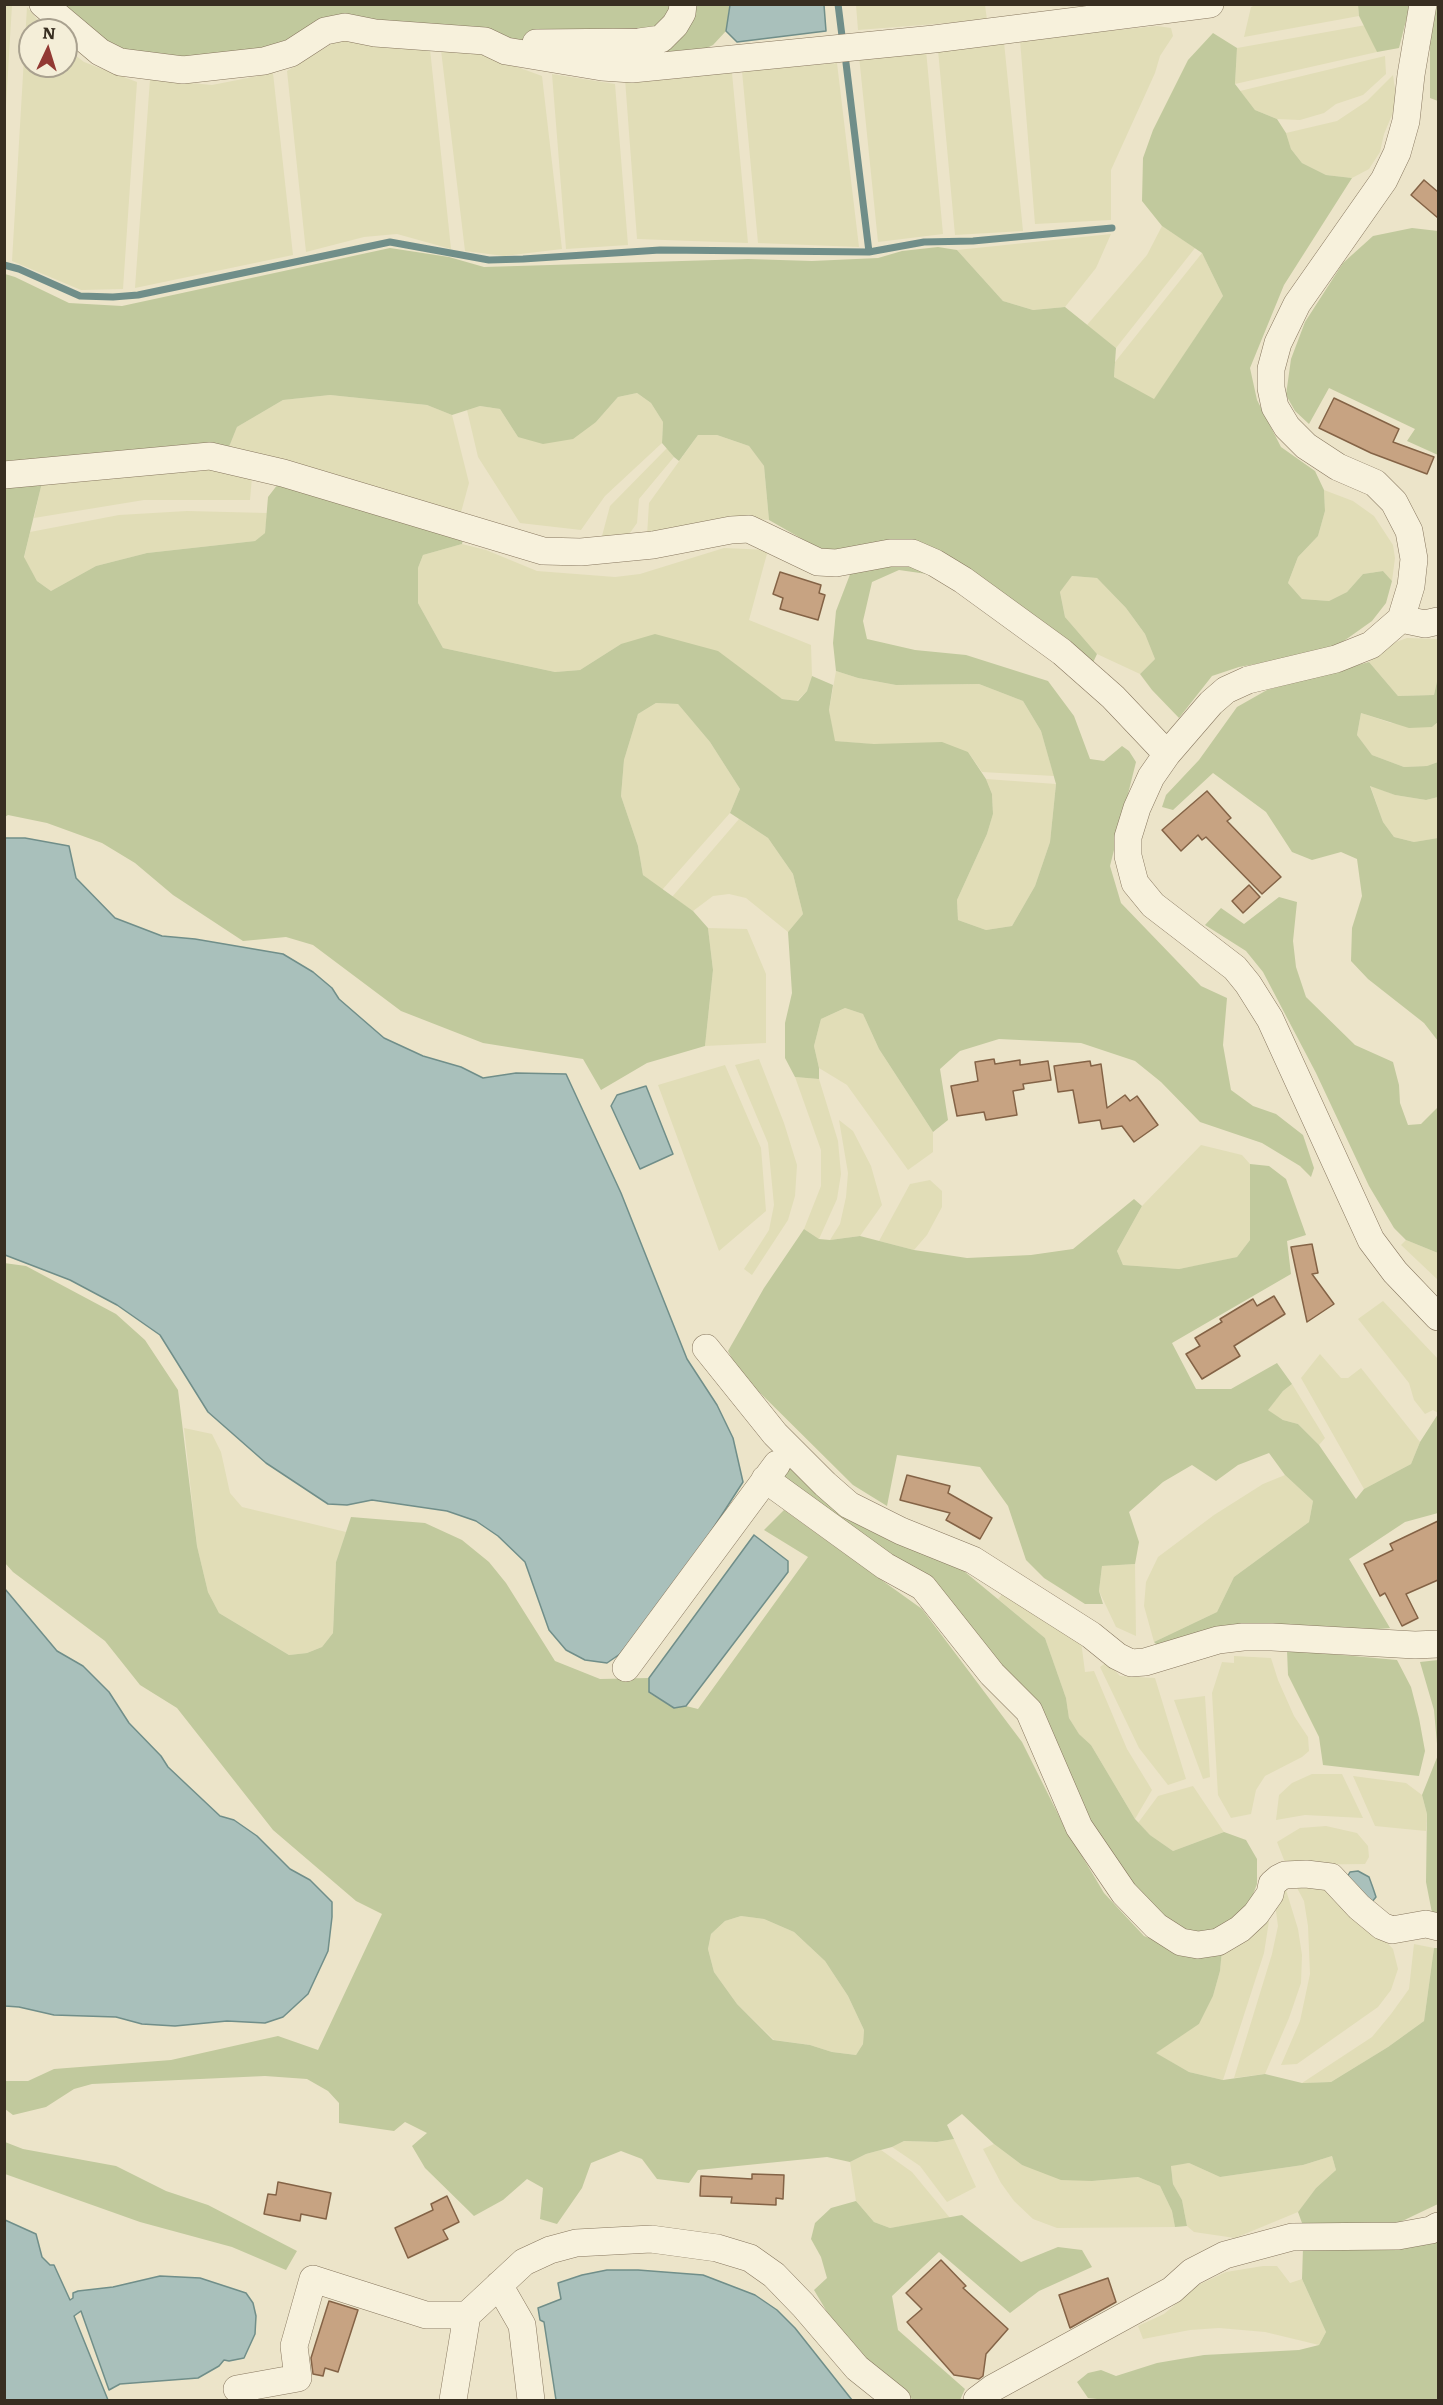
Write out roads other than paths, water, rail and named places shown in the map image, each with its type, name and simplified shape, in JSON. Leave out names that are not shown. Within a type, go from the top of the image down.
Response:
[{"type":"street","points":[[43,4],[100,52],[120,62],[183,70],[264,61],[291,53],[325,31],[345,27],[375,33],[485,42],[506,51],[602,67],[632,69],[934,39],[1210,4]]},
{"type":"street","points":[[506,51],[535,43],[639,42],[661,39],[675,25],[682,13],[683,4]]},
{"type":"street","points":[[1423,4],[1406,121],[1397,153],[1384,180],[1297,304],[1278,343],[1271,369],[1271,388],[1275,407],[1287,427],[1306,446],[1338,467],[1374,483],[1394,502],[1409,531],[1414,559],[1411,586],[1401,619],[1371,645],[1345,656],[1248,680],[1226,690],[1211,703],[1167,754],[1151,777],[1137,808],[1128,837],[1128,856],[1135,883],[1154,905],[1235,969],[1248,984],[1270,1019],[1371,1240],[1395,1272],[1438,1317]]},
{"type":"street","points":[[4,475],[210,456],[283,473],[543,551],[581,552],[652,545],[731,530],[748,530],[818,562],[836,563],[890,553],[912,553],[935,563],[963,580],[1062,652],[1113,697],[1167,754]]},
{"type":"street","points":[[1401,619],[1425,624],[1438,621]]},
{"type":"street","points":[[706,1348],[775,1434],[825,1485],[849,1505],[901,1531],[972,1560],[1131,1663],[1145,1662],[1218,1640],[1244,1637],[1272,1636],[1415,1646],[1438,1644]]},
{"type":"street","points":[[626,1668],[789,1448]]},
{"type":"street","points":[[765,1479],[885,1566],[923,1587],[992,1674],[1029,1711],[1079,1827],[1124,1893],[1156,1926],[1181,1942],[1198,1945],[1218,1942],[1240,1929],[1256,1914],[1270,1894],[1272,1884],[1279,1878],[1285,1875],[1306,1874],[1331,1877],[1359,1907],[1382,1926],[1392,1930],[1426,1924],[1438,1927]]},
{"type":"street","points":[[977,2400],[993,2388],[1172,2290],[1192,2272],[1225,2255],[1292,2237],[1398,2236],[1431,2230],[1438,2226]]},
{"type":"street","points":[[453,2400],[467,2315],[524,2262],[550,2250],[576,2243],[651,2239],[750,2258],[774,2275],[857,2368],[897,2400]]},
{"type":"street","points":[[237,2389],[298,2378],[294,2346],[313,2278],[426,2315],[467,2315]]},
{"type":"street","points":[[499,2285],[522,2325],[531,2400]]},
{"type":"water","points":[[730,5],[824,5],[826,31],[737,42],[726,31]]},
{"type":"water","points":[[4,838],[25,838],[69,846],[76,878],[115,918],[162,936],[195,939],[283,954],[313,972],[332,988],[339,999],[384,1038],[423,1056],[461,1067],[483,1078],[516,1073],[566,1074],[621,1193],[687,1359],[717,1405],[733,1438],[743,1482],[683,1575],[620,1654],[607,1663],[585,1660],[566,1650],[549,1630],[525,1562],[498,1536],[476,1521],[447,1511],[372,1500],[347,1505],[328,1504],[266,1463],[208,1412],[160,1335],[117,1305],[70,1280],[5,1255]]},
{"type":"water","points":[[646,1086],[673,1154],[640,1169],[611,1106],[617,1095]]},
{"type":"water","points":[[754,1535],[788,1561],[788,1572],[686,1706],[674,1708],[649,1692],[649,1678]]},
{"type":"water","points":[[5,1589],[57,1651],[83,1666],[109,1692],[129,1723],[161,1756],[168,1767],[220,1816],[234,1820],[257,1836],[290,1869],[310,1880],[332,1902],[328,1951],[308,1994],[283,2017],[265,2023],[227,2021],[175,2026],[142,2024],[116,2017],[54,2015],[5,2006]]},
{"type":"water","points":[[1358,1871],[1369,1877],[1376,1897],[1371,1903],[1346,1879],[1350,1872]]},
{"type":"water","points":[[5,2220],[36,2234],[42,2257],[50,2265],[54,2265],[70,2300],[73,2298],[73,2293],[78,2291],[113,2287],[160,2276],[200,2278],[246,2293],[253,2303],[256,2316],[255,2334],[244,2358],[224,2360],[219,2366],[198,2378],[120,2384],[109,2390],[81,2311],[74,2316],[108,2400],[5,2400]]},
{"type":"water","points":[[607,2270],[703,2275],[755,2295],[777,2310],[795,2328],[852,2400],[556,2400],[544,2322],[540,2320],[538,2308],[561,2299],[558,2283]]},
{"type":"waterway","points":[[838,4],[842,36]]},
{"type":"waterway","points":[[846,63],[869,252]]},
{"type":"waterway","points":[[4,265],[19,269],[80,296],[113,297],[138,295],[390,242],[489,260],[660,250],[869,252],[924,242],[973,241],[1112,228]]}]
